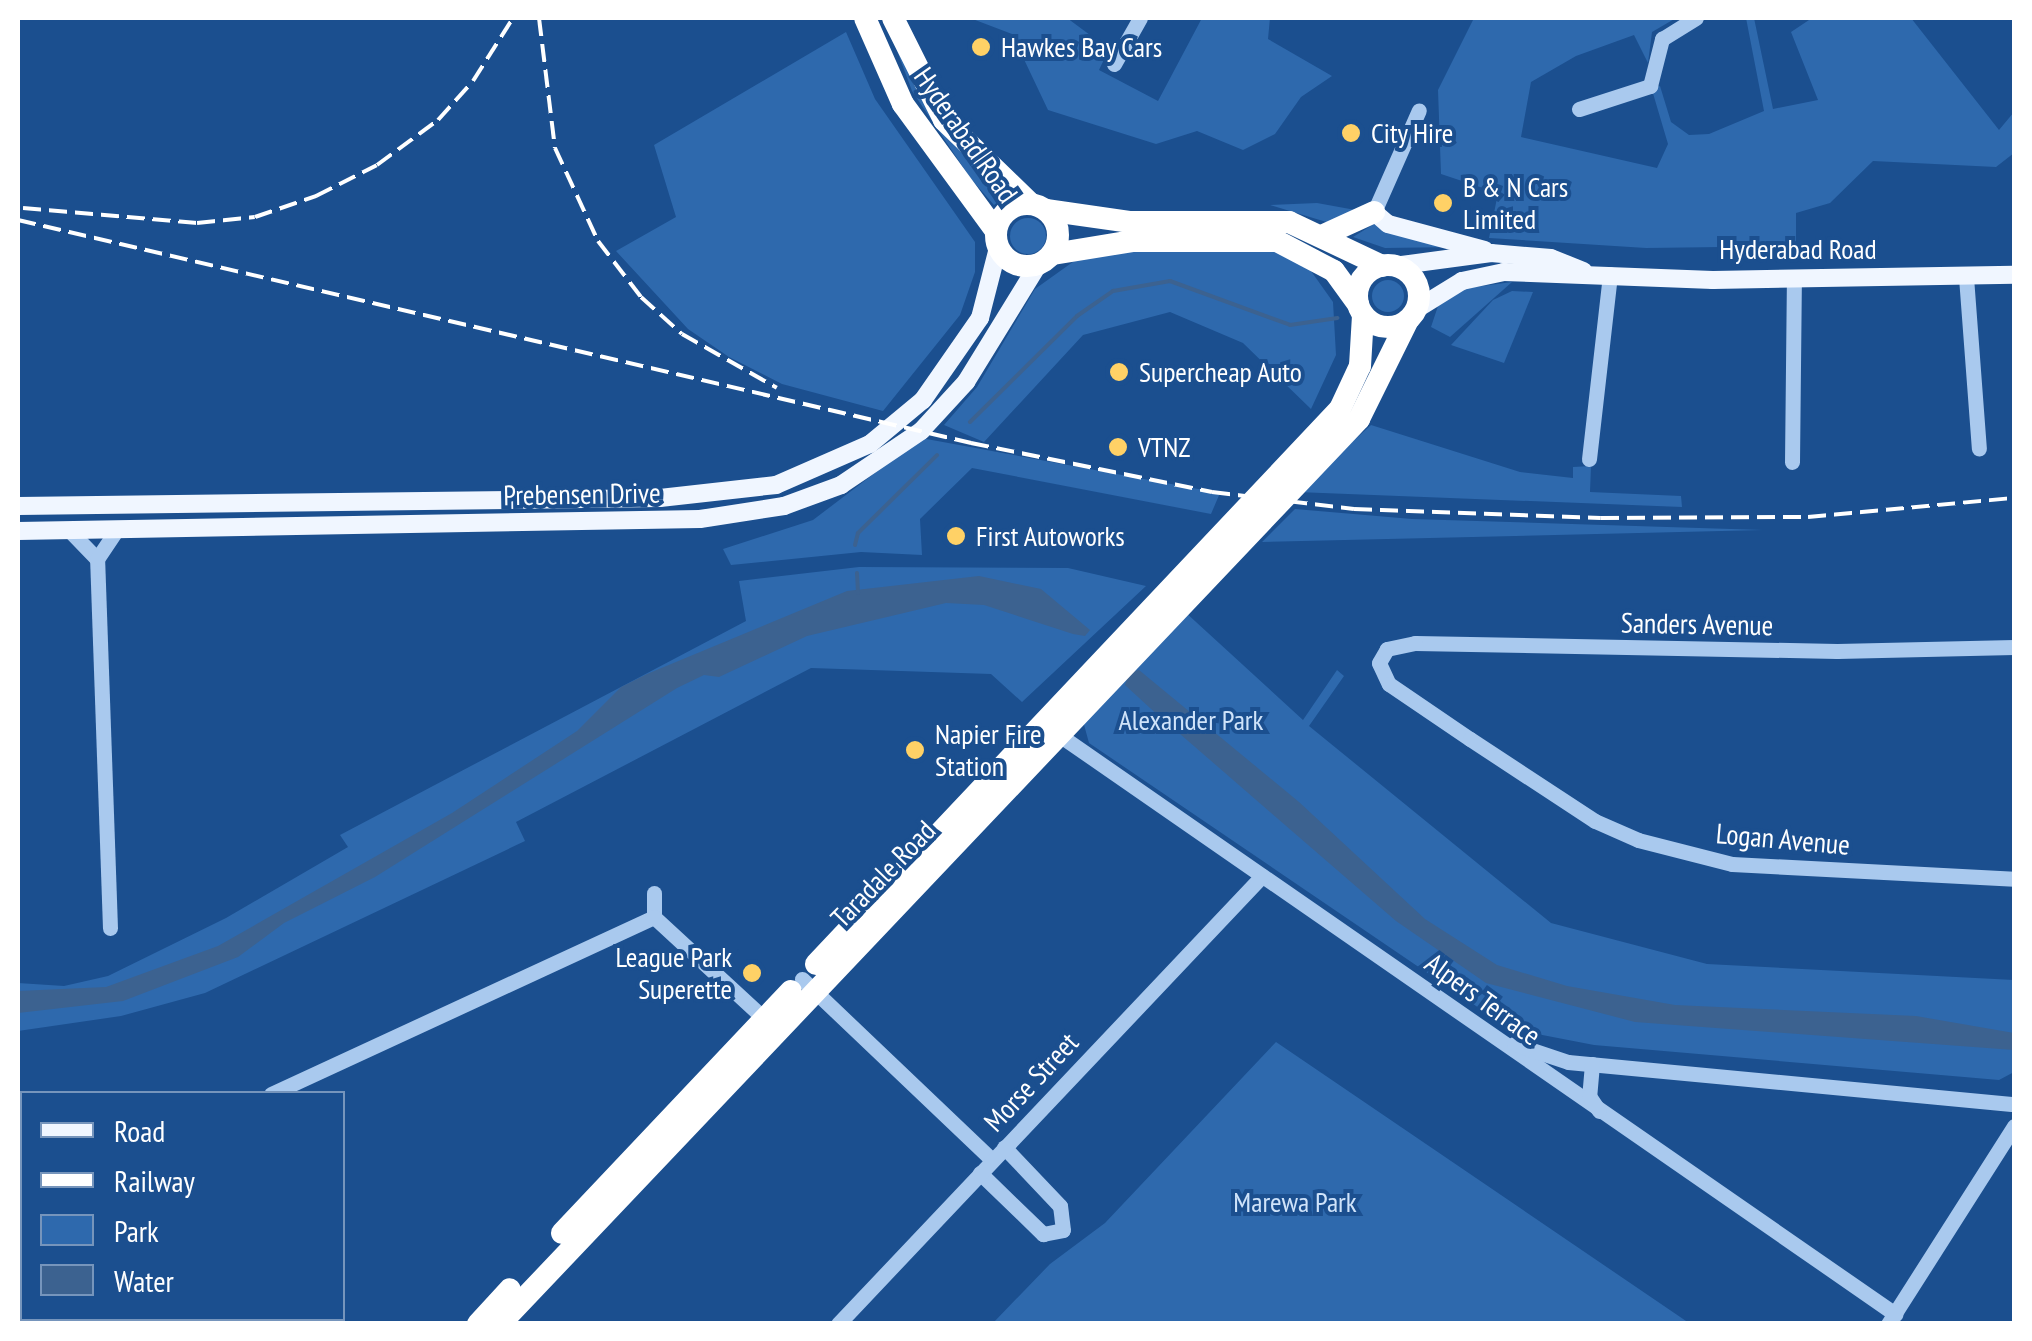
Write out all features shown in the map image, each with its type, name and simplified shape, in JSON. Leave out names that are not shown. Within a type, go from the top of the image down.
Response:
[{"type":"highway","name":"Hyderabad Road","points":[[865,18],[903,104],[997,240]]},
{"type":"highway","name":"Hyderabad Road","points":[[896,19],[944,120],[1039,207],[1157,223],[1267,218],[1326,234],[1388,266]]},
{"type":"highway","points":[[1046,259],[1059,235],[1039,207],[1005,213],[997,240],[1020,266],[1132,241],[1277,241],[1334,271],[1361,310],[1384,326],[1412,315],[1417,286],[1388,266],[1365,276],[1361,310]]},
{"type":"highway","points":[[1326,234],[1374,212]]},
{"type":"highway","name":"Taradale Road","points":[[478,1324],[1050,729],[1340,409],[1360,366],[1361,310]]},
{"type":"highway","name":"Taradale Road","points":[[1050,729],[1359,420],[1412,315]]},
{"type":"highway","name":"Taradale Road","points":[[500,1324],[770,1024]]},
{"type":"main road","points":[[1374,212],[1388,224],[1491,253]]},
{"type":"main road","name":"Prebensen Drive","points":[[18,506],[679,498],[776,485],[870,444],[923,400],[980,318],[997,240]]},
{"type":"main road","name":"Hyderabad Road","points":[[1388,266],[1491,253],[1551,258],[1583,271]]},
{"type":"main road","name":"Prebensen Drive","points":[[18,531],[700,520],[784,506],[841,485],[921,431],[966,382],[1046,259]]},
{"type":"main road","name":"Hyderabad Road","points":[[1412,315],[1475,276],[1583,271],[1794,280],[2014,275]]},
{"type":"street","points":[[1114,64],[1140,18]]},
{"type":"street","points":[[1578,110],[1650,86],[1662,40],[1696,18]]},
{"type":"street","points":[[1374,212],[1419,110]]},
{"type":"street","points":[[1589,458],[1610,274]]},
{"type":"street","points":[[1966,277],[1979,449]]},
{"type":"street","points":[[1792,462],[1794,280]]},
{"type":"street","points":[[110,928],[96,559],[117,529]]},
{"type":"street","points":[[69,530],[96,559]]},
{"type":"street","name":"Sanders Avenue","points":[[1382,654],[1415,644],[1838,651],[2014,646]]},
{"type":"street","name":"Logan Avenue","points":[[1382,654],[1380,672],[1389,684],[1595,821],[1638,840],[1732,864],[2014,879]]},
{"type":"street","name":"Alpers Terrace","points":[[1050,729],[1502,1038],[1892,1318]]},
{"type":"street","name":"Morse Street","points":[[838,1324],[1262,876]]},
{"type":"street","points":[[654,893],[654,917],[770,1024]]},
{"type":"street","points":[[277,1091],[654,917]]},
{"type":"street","points":[[807,985],[1060,1206],[1063,1230],[1043,1234],[980,1173]]},
{"type":"street","points":[[1502,1038],[1546,1058],[1592,1064],[2014,1104]]},
{"type":"street","points":[[1592,1064],[1589,1096],[1599,1110]]},
{"type":"street","points":[[1892,1318],[2014,1126]]},
{"type":"green space","points":[[970,18],[1067,18],[1109,49],[1099,70],[1158,101],[1202,18],[1270,18],[1268,39],[1332,76],[1301,97],[1275,134],[1243,150],[1197,131],[1156,144],[1048,110],[1012,34]]},
{"type":"green space","points":[[1474,18],[1676,18],[1652,32],[1648,63],[1634,35],[1576,56],[1531,82],[1521,137],[1657,168],[1668,144],[1652,90],[1660,86],[1671,122],[1689,135],[1709,134],[1764,111],[1746,18],[1754,18],[1773,109],[1818,100],[1791,32],[1812,18],[1911,18],[1999,130],[2014,112],[2014,153],[1996,167],[1873,161],[1830,203],[1796,213],[1796,246],[1646,248],[1489,238],[1498,193],[1441,174],[1438,90]]},
{"type":"green space","points":[[889,29],[934,122],[1005,196],[994,205],[971,179],[912,91]]},
{"type":"green space","points":[[846,32],[875,99],[975,242],[975,272],[960,315],[883,411],[782,384],[729,357],[688,329],[616,251],[676,217],[654,145]]},
{"type":"green space","points":[[1317,203],[1361,211],[1333,224],[1270,205]]},
{"type":"green space","points":[[1028,218],[1041,223],[1046,236],[1041,249],[1028,254],[1015,249],[1010,236],[1015,223]]},
{"type":"green space","points":[[1374,224],[1382,230],[1456,247],[1385,248],[1353,237]]},
{"type":"green space","points":[[1270,250],[1306,264],[1333,302],[1336,355],[1311,409],[1243,343],[1170,312],[1083,335],[984,442],[944,425],[977,387],[1035,289],[1077,259],[1129,251]]},
{"type":"green space","points":[[1388,280],[1400,284],[1404,296],[1400,308],[1388,312],[1376,308],[1372,296],[1376,284]]},
{"type":"green space","points":[[1512,282],[1450,337],[1431,327],[1438,306],[1467,288]]},
{"type":"green space","points":[[1512,291],[1533,292],[1504,363],[1451,345],[1493,300]]},
{"type":"green space","points":[[1371,425],[1520,472],[1573,478],[1573,467],[1591,466],[1590,492],[1681,496],[1682,507],[1297,492]]},
{"type":"green space","points":[[921,438],[1220,493],[1211,514],[972,468],[920,519],[922,555],[861,552],[731,565],[723,549],[813,520]]},
{"type":"green space","points":[[1295,509],[1412,519],[1763,530],[1262,542]]},
{"type":"green space","points":[[859,567],[1068,568],[1146,586],[1022,702],[991,674],[811,668],[516,822],[525,841],[205,993],[121,1016],[18,1031],[18,983],[64,986],[108,976],[226,918],[348,847],[340,835],[746,621],[739,581]]},
{"type":"green space","name":"Alexander Park","points":[[1184,611],[1303,720],[1337,670],[1344,676],[1309,726],[1551,923],[1707,964],[2014,980],[2014,1072],[1999,1080],[1594,1045],[1532,1033],[1479,1008],[1089,743],[1083,721]]},
{"type":"green space","name":"Marewa Park","points":[[1276,1042],[1689,1323],[993,1323],[1050,1264],[1105,1223]]},
{"type":"water","points":[[979,576],[1041,589],[1090,630],[1085,636],[1073,634],[984,605],[946,603],[807,636],[719,677],[704,675],[677,688],[375,877],[284,923],[238,957],[123,1001],[18,1013],[18,991],[106,987],[218,946],[452,813],[577,731],[621,687],[647,674],[847,591]]},
{"type":"water","points":[[1139,670],[1299,802],[1425,919],[1497,965],[1567,986],[1675,1005],[1916,1016],[2014,1033],[2014,1050],[1635,1022],[1486,983],[1396,921],[1150,708],[1125,685],[1129,672]]},
{"type":"waterway","points":[[970,422],[1077,316],[1113,291],[1170,281],[1290,325],[1337,318]]},
{"type":"waterway","points":[[855,545],[858,533],[937,455]]},
{"type":"waterway","points":[[857,573],[858,593]]},
{"type":"railway","points":[[23,208],[197,223],[255,217],[316,196],[377,165],[438,120],[473,81],[513,18]]},
{"type":"railway","points":[[539,18],[555,148],[598,241],[641,297],[682,334],[777,388]]},
{"type":"railway","points":[[18,220],[971,443],[1212,492],[1354,509],[1601,518],[1808,517],[2014,498]]},
{"type":"place","name":"Hawkes Bay Cars","points":[[981,47]]},
{"type":"place","name":"City Hire","points":[[1351,133]]},
{"type":"place","name":"B & N Cars Limited","points":[[1443,203]]},
{"type":"place","name":"Supercheap Auto","points":[[1119,372]]},
{"type":"place","name":"VTNZ","points":[[1118,447]]},
{"type":"place","name":"First Autoworks","points":[[956,536]]},
{"type":"place","name":"Napier Fire Station","points":[[915,750]]},
{"type":"place","name":"League Park Superette","points":[[752,973]]}]
